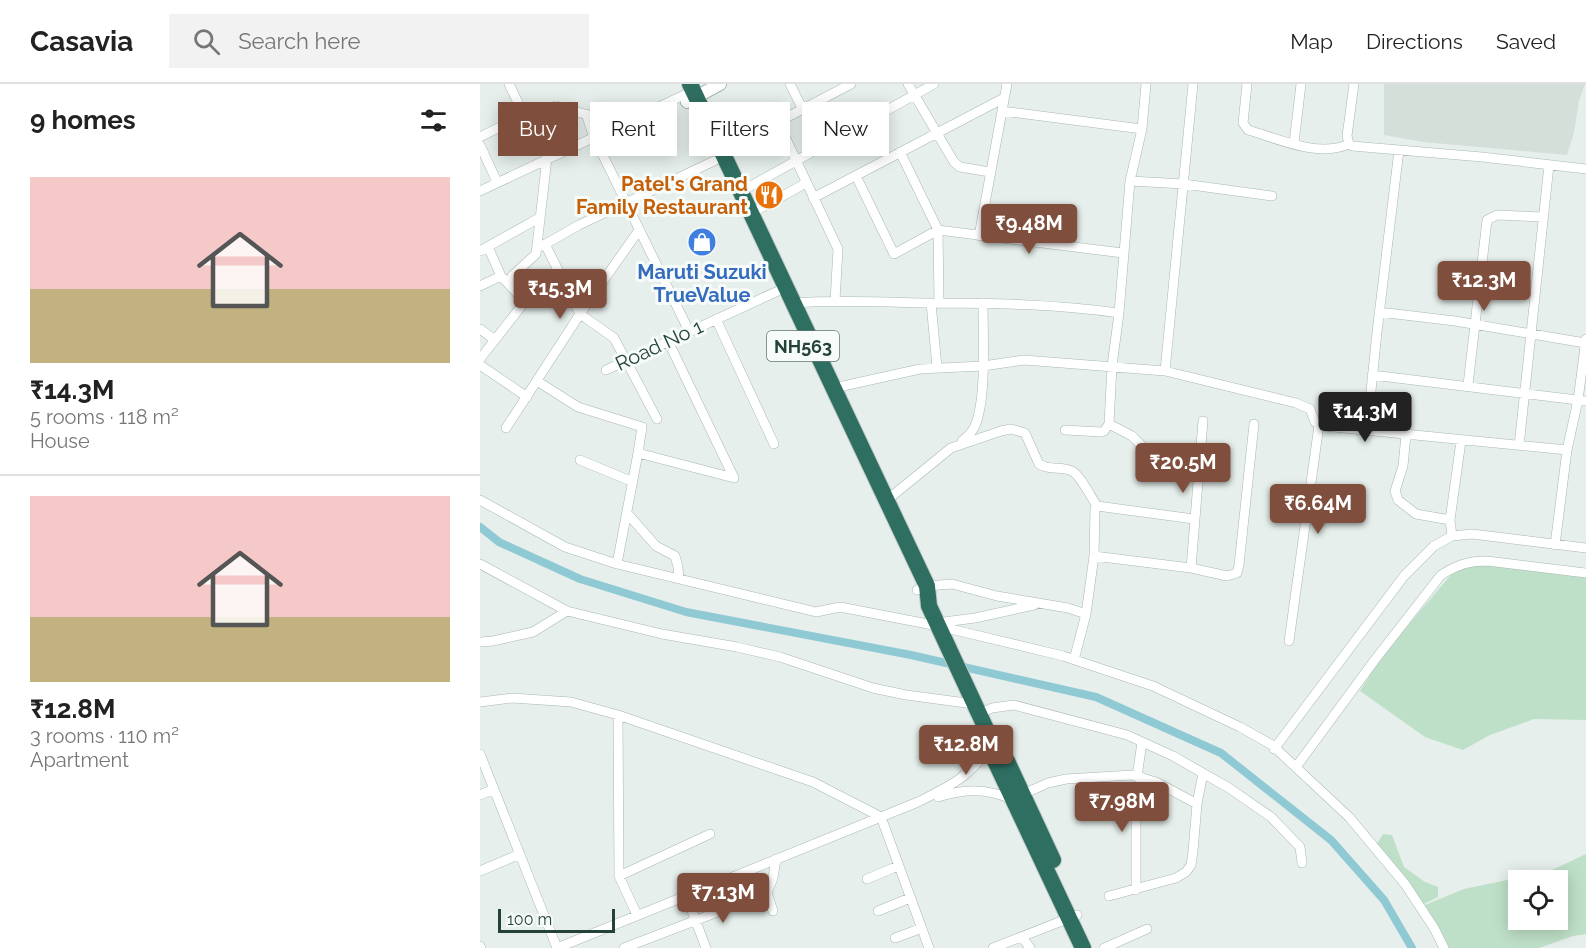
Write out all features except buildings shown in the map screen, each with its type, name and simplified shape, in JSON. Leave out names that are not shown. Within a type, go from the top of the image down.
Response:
[{"type":"highway","name":"NH563","points":[[687,93],[714,160],[922,588]]},
{"type":"highway","name":"NH563","points":[[687,93],[740,192],[794,303],[887,500],[929,606],[974,703],[988,740],[997,743],[1006,757],[1018,797],[1073,916],[1093,948]]},
{"type":"highway","name":"NH563","points":[[1073,916],[1083,948]]},
{"type":"street","points":[[509,84],[518,102]]},
{"type":"street","points":[[669,102],[687,93],[720,84]]},
{"type":"street","points":[[790,84],[802,108]]},
{"type":"street","points":[[818,102],[851,84]]},
{"type":"street","points":[[908,84],[954,162],[960,167],[990,172]]},
{"type":"street","points":[[740,192],[934,84]]},
{"type":"street","points":[[979,236],[1007,84]]},
{"type":"street","points":[[1065,430],[1101,432],[1109,424],[1112,366],[1119,313],[1130,181],[1142,129],[1146,84]]},
{"type":"street","points":[[1165,371],[1193,84]]},
{"type":"street","points":[[1247,84],[1244,127],[1294,143],[1321,148],[1338,148],[1349,144],[1357,147],[1482,157],[1586,169]]},
{"type":"street","points":[[1294,143],[1301,84]]},
{"type":"street","points":[[1349,144],[1347,136],[1354,84]]},
{"type":"street","points":[[813,198],[1004,98]]},
{"type":"street","points":[[802,110],[778,122],[838,249],[835,301]]},
{"type":"street","points":[[1002,111],[1142,129]]},
{"type":"street","points":[[578,112],[590,115]]},
{"type":"street","points":[[586,114],[590,126]]},
{"type":"street","points":[[480,137],[498,128]]},
{"type":"street","points":[[480,190],[590,139]]},
{"type":"street","points":[[480,146],[497,182]]},
{"type":"street","points":[[1367,430],[1399,150]]},
{"type":"street","points":[[900,152],[938,230],[935,302],[937,368]]},
{"type":"street","points":[[603,156],[689,331]]},
{"type":"street","points":[[547,158],[539,218],[541,246],[580,314],[614,338],[657,419]]},
{"type":"street","points":[[509,284],[512,276],[536,254],[541,246],[579,225],[714,160]]},
{"type":"street","points":[[1519,446],[1549,165]]},
{"type":"street","points":[[856,176],[894,254],[938,230],[1123,253]]},
{"type":"street","points":[[1130,181],[1184,184],[1272,196]]},
{"type":"street","points":[[750,214],[806,183]]},
{"type":"street","points":[[1467,386],[1487,220],[1497,215],[1543,217]]},
{"type":"street","points":[[480,359],[523,304],[484,249],[539,218]]},
{"type":"street","points":[[506,428],[580,314],[639,230]]},
{"type":"street","points":[[480,286],[501,276]]},
{"type":"street","name":"Road No 1","points":[[606,370],[778,291]]},
{"type":"street","points":[[794,303],[835,301],[983,303],[1071,306],[1119,313]]},
{"type":"street","points":[[958,445],[968,436],[977,421],[981,404],[983,303]]},
{"type":"street","points":[[1379,312],[1474,324],[1586,343]]},
{"type":"street","points":[[716,319],[774,444]]},
{"type":"street","points":[[480,329],[495,340]]},
{"type":"street","points":[[1555,544],[1567,450],[1582,400],[1586,339]]},
{"type":"street","points":[[638,453],[734,478],[668,341]]},
{"type":"street","points":[[834,388],[920,369],[983,366],[1024,360],[1112,366],[1165,371],[1306,406],[1319,426],[1567,450]]},
{"type":"street","points":[[480,365],[527,397]]},
{"type":"street","points":[[1372,375],[1582,400]]},
{"type":"street","points":[[537,381],[578,407],[642,427],[617,564]]},
{"type":"street","points":[[1191,568],[1203,421]]},
{"type":"street","points":[[1109,424],[1132,436],[1154,458],[1200,464]]},
{"type":"street","points":[[1094,556],[1191,568],[1227,576],[1238,570],[1254,424]]},
{"type":"street","points":[[1289,641],[1319,426]]},
{"type":"street","points":[[887,500],[944,453],[958,445],[1001,431],[1019,430],[1029,439],[1039,464],[1047,468],[1074,473],[1097,506],[1194,519]]},
{"type":"street","points":[[1406,435],[1403,465],[1395,491],[1398,500],[1416,514],[1450,520]]},
{"type":"street","points":[[1452,536],[1450,520],[1461,441]]},
{"type":"street","points":[[580,460],[633,482]]},
{"type":"street","points":[[480,500],[565,548],[617,564],[816,612],[840,607],[938,627],[1074,660],[1153,686],[1240,727],[1272,745],[1349,817],[1405,884],[1434,928],[1444,948]]},
{"type":"street","points":[[1074,660],[1086,614],[1094,556],[1094,520],[1097,506]]},
{"type":"street","points":[[627,513],[656,546],[675,556],[679,579]]},
{"type":"street","points":[[1274,749],[1404,576],[1434,546],[1452,536],[1472,534],[1586,548]]},
{"type":"street","points":[[1296,767],[1441,575],[1456,565],[1472,561],[1586,573]]},
{"type":"street","points":[[480,564],[567,611],[662,634],[780,657],[873,688],[906,695],[974,703],[992,708],[1014,705],[1126,735],[1173,756],[1229,788],[1271,817],[1300,847],[1302,863]]},
{"type":"street","points":[[922,588],[952,584],[997,596],[1086,614]]},
{"type":"street","points":[[938,627],[1039,604]]},
{"type":"street","points":[[480,642],[533,632],[567,611]]},
{"type":"street","points":[[480,702],[512,698],[571,702],[618,715],[813,782],[881,817],[929,948]]},
{"type":"street","points":[[618,715],[619,876],[638,915]]},
{"type":"street","points":[[480,754],[520,854],[563,947],[918,802],[959,781],[979,763],[988,740]]},
{"type":"street","points":[[1136,890],[1136,816],[1142,742]]},
{"type":"street","points":[[1109,896],[1176,878],[1186,872],[1191,865],[1197,804],[1203,773]]},
{"type":"street","points":[[918,802],[963,790],[1018,797],[1048,783],[1066,779],[1132,775],[1156,782],[1197,804]]},
{"type":"street","points":[[480,795],[494,789]]},
{"type":"street","points":[[619,876],[710,834]]},
{"type":"street","points":[[480,871],[520,854]]},
{"type":"street","points":[[773,911],[767,893],[773,878],[776,859]]},
{"type":"street","points":[[867,879],[898,866]]},
{"type":"street","points":[[624,948],[767,893]]},
{"type":"street","points":[[686,895],[706,948]]},
{"type":"street","points":[[878,911],[910,897]]},
{"type":"street","points":[[993,948],[1073,916]]},
{"type":"street","points":[[895,938],[922,928]]},
{"type":"street","points":[[1104,948],[1147,928]]},
{"type":"street","points":[[1022,937],[1030,948]]},
{"type":"shaded area","points":[[1384,84],[1585,84],[1567,155],[1423,142],[1384,135]]},
{"type":"green space","points":[[1461,563],[1586,572],[1586,720],[1534,719],[1490,735],[1463,750],[1425,737],[1360,691],[1381,657]]},
{"type":"green space","points":[[1383,834],[1392,835],[1404,867],[1425,882],[1438,887],[1438,897],[1424,904],[1376,845]]},
{"type":"green space","points":[[1586,854],[1586,934],[1539,948],[1446,948],[1425,905],[1464,889],[1508,880],[1508,930],[1568,930],[1568,870],[1552,870]]},
{"type":"waterway","points":[[480,527],[499,542],[580,579],[686,612],[911,655],[1096,697],[1221,753],[1331,840],[1384,900],[1412,948]]},
{"type":"place","name":"Patel's Grand Family Restaurant","points":[[769,195]]},
{"type":"place","name":"Maruti Suzuki TrueValue","points":[[702,242]]}]
